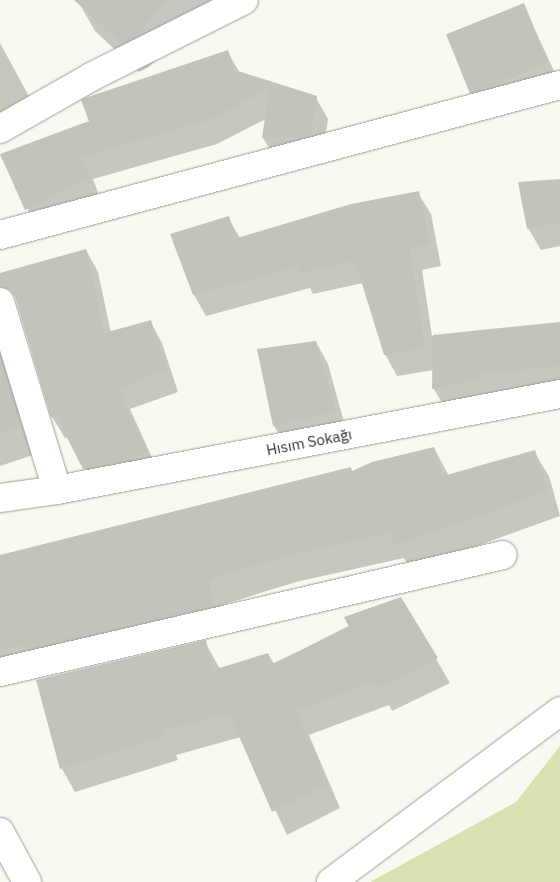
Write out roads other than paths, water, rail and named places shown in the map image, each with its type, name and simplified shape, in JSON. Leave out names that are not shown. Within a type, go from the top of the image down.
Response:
[{"type":"street","points":[[0,129],[91,77],[244,0]]},
{"type":"street","points":[[0,235],[560,85]]},
{"type":"street","points":[[0,302],[57,490]]},
{"type":"street","name":"Hısım Sokağı","points":[[0,498],[57,490],[560,394]]},
{"type":"street","points":[[0,672],[503,555]]},
{"type":"street","points":[[331,882],[560,711]]},
{"type":"street","points":[[0,832],[27,882]]}]
